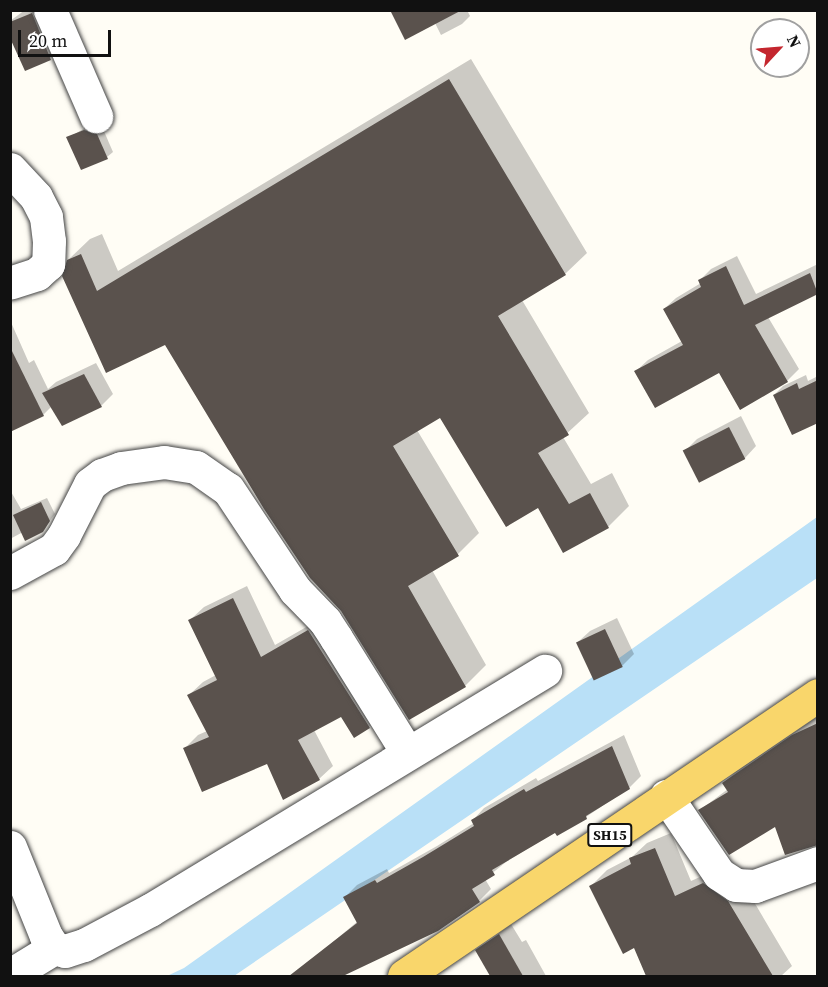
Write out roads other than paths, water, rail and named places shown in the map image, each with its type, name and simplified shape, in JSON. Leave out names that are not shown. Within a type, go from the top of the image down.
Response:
[{"type":"main road","name":"SH15","points":[[404,976],[818,695]]},
{"type":"street","points":[[50,10],[96,116]]},
{"type":"street","points":[[10,169],[36,197],[46,217],[49,241],[48,264],[37,274],[10,283]]},
{"type":"street","points":[[10,573],[19,571],[54,549],[64,535],[90,484],[102,475],[121,468],[164,462],[196,467],[228,489],[295,590],[336,638],[407,752]]},
{"type":"street","points":[[10,847],[46,936],[54,948],[65,951],[84,945],[150,909],[407,752],[545,671]]},
{"type":"street","points":[[666,796],[719,874],[736,885],[755,886],[818,863]]},
{"type":"street","points":[[10,975],[54,948]]},
{"type":"water","points":[[817,517],[817,578],[234,976],[167,976],[184,968]]}]
